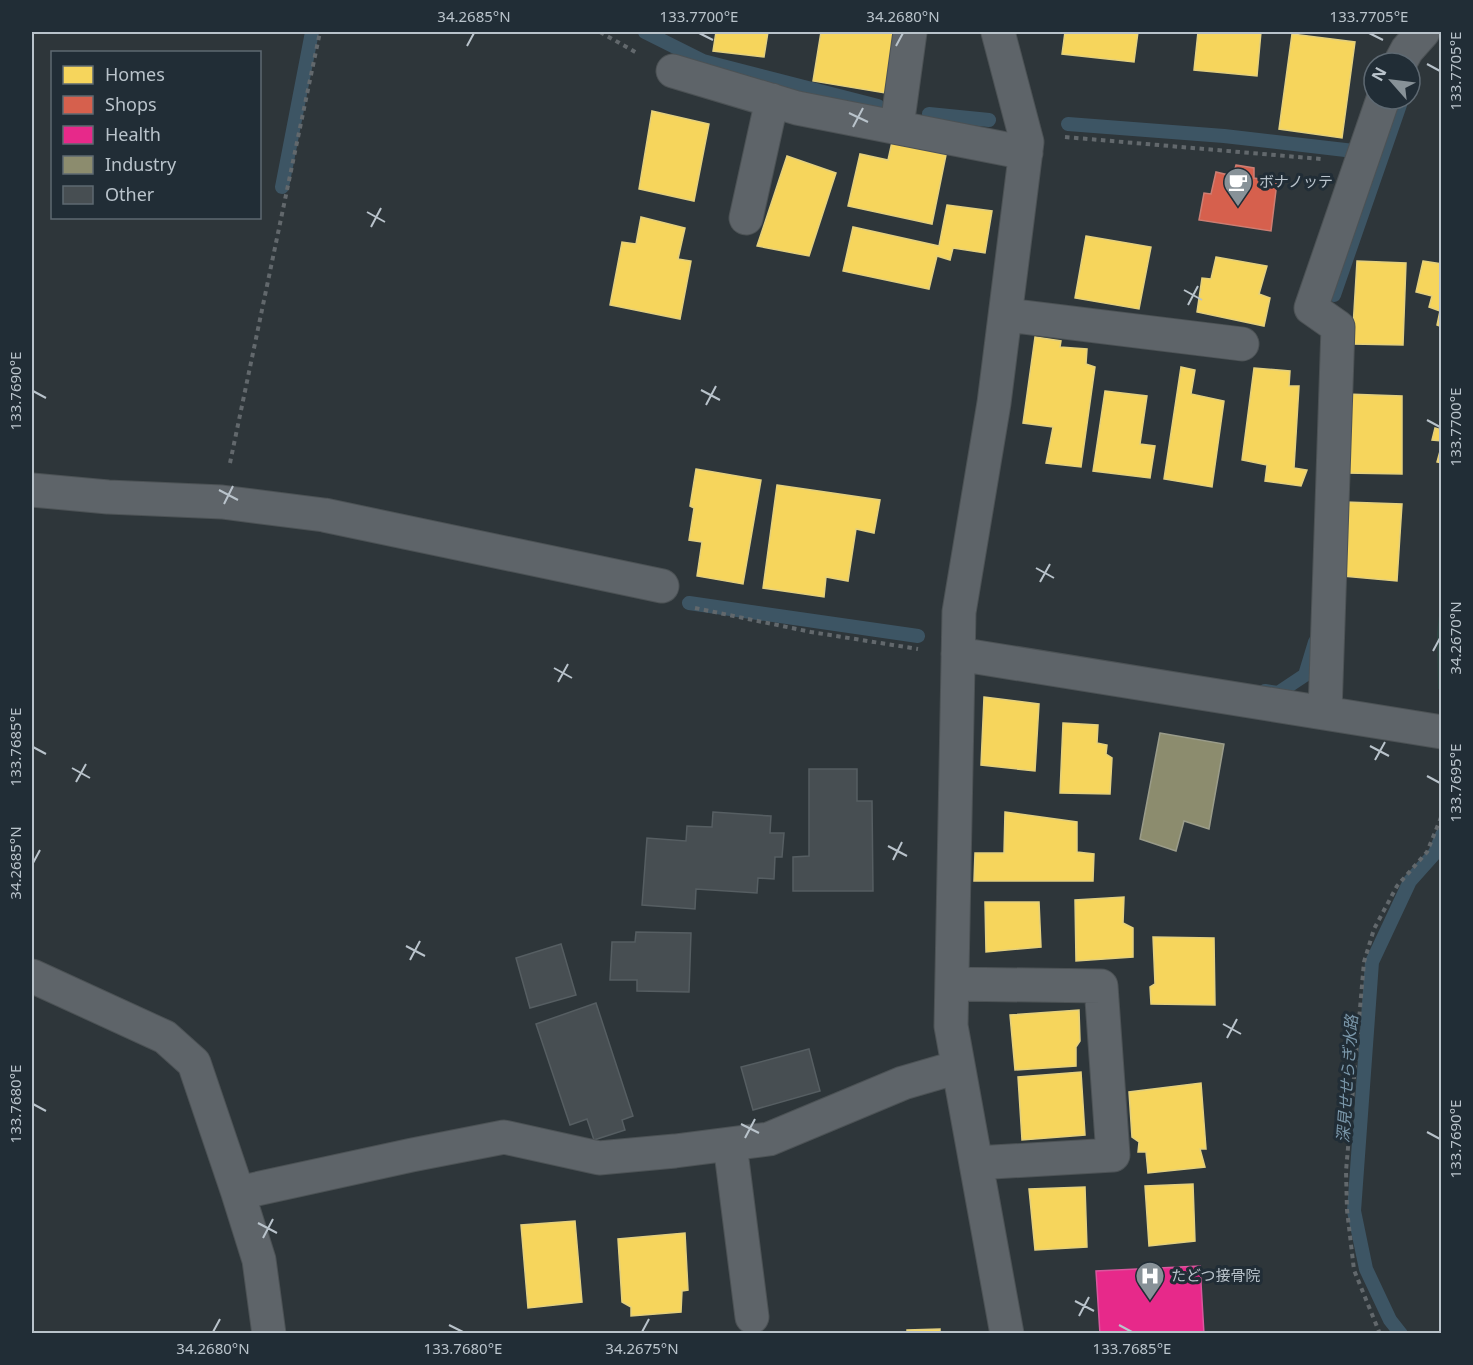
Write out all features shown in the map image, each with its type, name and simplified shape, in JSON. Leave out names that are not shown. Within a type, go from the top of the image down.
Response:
[{"type":"street","points":[[897,126],[910,32]]},
{"type":"street","points":[[998,32],[1026,143],[994,403],[958,612],[951,1026],[1007,1334]]},
{"type":"street","points":[[1406,51],[1423,32]]},
{"type":"street","points":[[673,72],[797,108],[897,126],[1026,143]]},
{"type":"street","points":[[746,218],[772,100]]},
{"type":"street","points":[[1325,712],[1338,327],[1311,308],[1379,111]]},
{"type":"street","points":[[1006,315],[1242,344]]},
{"type":"street","points":[[32,490],[108,497],[222,502],[324,515],[662,586]]},
{"type":"street","points":[[958,654],[1442,732]]},
{"type":"street","points":[[32,976],[165,1037],[195,1063],[259,1260],[269,1334]]},
{"type":"street","points":[[952,984],[1101,986],[1113,1155],[976,1163]]},
{"type":"street","points":[[238,1193],[504,1137],[599,1158],[675,1151],[769,1138],[903,1083],[958,1067]]},
{"type":"street","points":[[730,1144],[752,1317]]},
{"type":"path","points":[[222,502],[320,32]]},
{"type":"path","points":[[1026,143],[1361,162]]},
{"type":"path","points":[[662,586],[692,607],[811,633],[958,654]]},
{"type":"path","points":[[1380,1334],[1354,1270],[1347,1210],[1346,1171],[1364,962],[1379,920],[1397,886],[1427,852],[1442,814]]},
{"type":"green space","points":[[1441,595],[1441,689],[1438,689],[1437,634]]},
{"type":"building: Homes","points":[[716,32],[768,32],[764,57],[713,51]]},
{"type":"building: Homes","points":[[821,32],[894,32],[885,93],[813,81]]},
{"type":"building: Homes","points":[[1065,32],[1138,32],[1134,62],[1062,54]]},
{"type":"building: Homes","points":[[1198,32],[1261,32],[1257,76],[1194,70]]},
{"type":"building: Homes","points":[[1292,34],[1355,42],[1342,138],[1279,129]]},
{"type":"building: Homes","points":[[652,111],[709,124],[694,201],[639,189]]},
{"type":"building: Homes","points":[[892,142],[946,155],[932,224],[848,206],[860,154],[888,160]]},
{"type":"building: Homes","points":[[787,156],[836,173],[809,256],[757,246]]},
{"type":"building: Homes","points":[[947,205],[992,211],[985,253],[953,248],[950,260],[937,256],[929,289],[843,271],[853,227],[939,246]]},
{"type":"building: Homes","points":[[641,217],[685,228],[678,259],[691,261],[680,319],[610,305],[622,242],[636,244]]},
{"type":"building: Homes","points":[[1086,236],[1151,247],[1139,309],[1075,298]]},
{"type":"building: Homes","points":[[1216,257],[1267,266],[1259,294],[1270,298],[1264,326],[1197,312],[1202,278],[1211,279]]},
{"type":"building: Homes","points":[[1357,261],[1406,263],[1403,345],[1352,344]]},
{"type":"building: Homes","points":[[1423,261],[1442,264],[1442,327],[1437,325],[1440,311],[1429,307],[1432,296],[1416,292]]},
{"type":"building: Homes","points":[[1035,337],[1061,341],[1060,347],[1087,349],[1086,364],[1095,367],[1081,467],[1046,463],[1053,427],[1023,423]]},
{"type":"building: Homes","points":[[1181,367],[1195,370],[1191,394],[1224,401],[1212,487],[1164,479]]},
{"type":"building: Homes","points":[[1254,368],[1290,371],[1289,386],[1299,386],[1294,468],[1307,470],[1301,486],[1265,481],[1267,465],[1242,460]]},
{"type":"building: Homes","points":[[1105,391],[1147,396],[1140,444],[1155,446],[1150,478],[1093,471]]},
{"type":"building: Homes","points":[[1346,394],[1402,396],[1402,474],[1345,473]]},
{"type":"building: Homes","points":[[1435,428],[1442,430],[1442,441],[1432,440]]},
{"type":"building: Homes","points":[[1442,444],[1442,463],[1437,462]]},
{"type":"building: Homes","points":[[696,469],[761,480],[743,584],[697,576],[702,542],[689,540],[694,508],[690,506]]},
{"type":"building: Homes","points":[[777,485],[880,500],[874,533],[856,529],[848,581],[826,577],[824,597],[763,588]]},
{"type":"building: Homes","points":[[1345,502],[1402,504],[1397,581],[1343,576]]},
{"type":"building: Homes","points":[[984,697],[1039,704],[1035,771],[981,765]]},
{"type":"building: Homes","points":[[1063,723],[1098,725],[1097,743],[1107,745],[1106,754],[1112,758],[1110,794],[1060,793]]},
{"type":"building: Homes","points":[[1005,812],[1077,822],[1077,852],[1094,854],[1093,881],[974,881],[975,853],[1004,853]]},
{"type":"building: Homes","points":[[1124,897],[1123,923],[1133,928],[1133,957],[1076,961],[1075,900]]},
{"type":"building: Homes","points":[[985,902],[1039,902],[1041,947],[986,952]]},
{"type":"building: Homes","points":[[1153,937],[1214,938],[1215,1005],[1151,1004],[1150,987],[1155,984]]},
{"type":"building: Homes","points":[[1079,1010],[1080,1041],[1076,1047],[1076,1066],[1015,1070],[1010,1015]]},
{"type":"building: Homes","points":[[1081,1072],[1085,1135],[1022,1140],[1018,1077]]},
{"type":"building: Homes","points":[[1201,1083],[1206,1149],[1200,1149],[1205,1167],[1148,1173],[1146,1152],[1138,1152],[1139,1142],[1132,1137],[1129,1092]]},
{"type":"building: Homes","points":[[1193,1184],[1195,1241],[1149,1246],[1145,1186]]},
{"type":"building: Homes","points":[[1085,1187],[1087,1247],[1035,1250],[1029,1189]]},
{"type":"building: Homes","points":[[575,1221],[582,1302],[528,1308],[521,1225]]},
{"type":"building: Homes","points":[[685,1233],[688,1290],[682,1291],[681,1312],[631,1316],[631,1307],[622,1302],[618,1239]]},
{"type":"building: Homes","points":[[940,1329],[940,1334],[907,1334],[907,1330]]},
{"type":"building: Shops","name":"ボナノッテ","points":[[1236,165],[1254,168],[1254,178],[1277,182],[1271,231],[1199,220],[1204,193],[1211,194],[1216,172],[1233,176]]},
{"type":"building: Health","name":"たどつ接骨院","points":[[1200,1266],[1204,1334],[1100,1334],[1096,1271]]},
{"type":"building: Industry","points":[[1160,733],[1224,744],[1209,829],[1184,821],[1176,851],[1140,839]]},
{"type":"building: Other","points":[[809,769],[857,769],[857,801],[872,801],[873,891],[793,891],[793,857],[809,856]]},
{"type":"building: Other","points":[[713,812],[771,816],[770,833],[784,833],[782,857],[775,857],[774,879],[758,878],[757,893],[696,889],[695,909],[642,905],[647,838],[686,841],[687,826],[712,827]]},
{"type":"building: Other","points":[[636,932],[691,933],[689,992],[637,991],[637,980],[610,980],[612,942],[635,942]]},
{"type":"building: Other","points":[[561,944],[576,995],[530,1008],[516,958]]},
{"type":"building: Other","points":[[596,1003],[633,1116],[622,1120],[625,1130],[594,1140],[587,1119],[570,1125],[536,1024]]},
{"type":"building: Other","points":[[809,1049],[820,1091],[753,1110],[741,1067]]},
{"type":"waterway","points":[[282,187],[312,32]]},
{"type":"waterway","points":[[645,32],[703,61],[878,106]]},
{"type":"waterway","points":[[1334,295],[1398,111]]},
{"type":"waterway","points":[[929,114],[989,120]]},
{"type":"waterway","points":[[1068,124],[1224,136],[1354,151]]},
{"type":"waterway","points":[[689,603],[918,636]]},
{"type":"waterway","points":[[1265,691],[1278,693],[1305,675],[1315,642]]},
{"type":"waterway","name":"深見せせらぎ水路","points":[[1401,1334],[1390,1320],[1366,1269],[1354,1211],[1372,962],[1410,881],[1435,853],[1442,835]]},
{"type":"place","name":"ボナノッテ","points":[[1238,208]]},
{"type":"place","name":"たどつ接骨院","points":[[1150,1302]]}]
